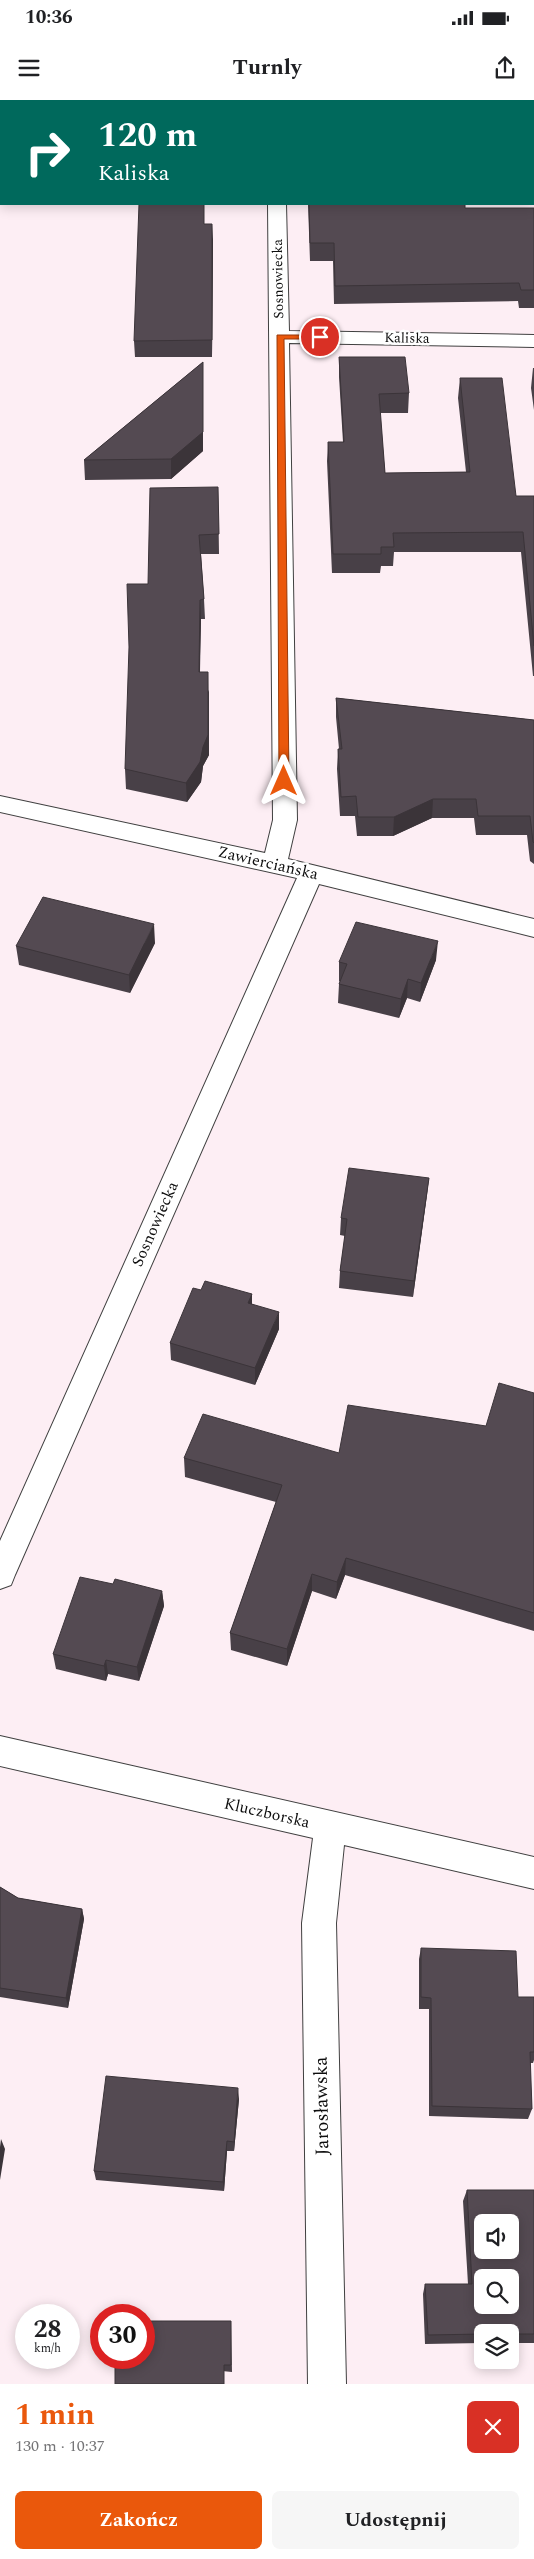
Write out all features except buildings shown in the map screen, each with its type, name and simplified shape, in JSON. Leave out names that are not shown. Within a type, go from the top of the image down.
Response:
[{"type":"street","name":"Sosnowiecka","points":[[275,864],[284,820],[280,336],[276,205]]},
{"type":"street","name":"Kaliska","points":[[280,336],[534,341]]},
{"type":"street","name":"Zawierciańska","points":[[0,804],[275,864],[534,928]]},
{"type":"street","name":"Sosnowiecka","points":[[0,1574],[311,873]]},
{"type":"street","name":"Kluczborska","points":[[0,1751],[330,1828],[534,1873]]},
{"type":"street","name":"Jarosławska","points":[[327,2384],[319,1923],[330,1828]]},
{"type":"route","points":[[284,781],[280,336],[320,337]]}]
